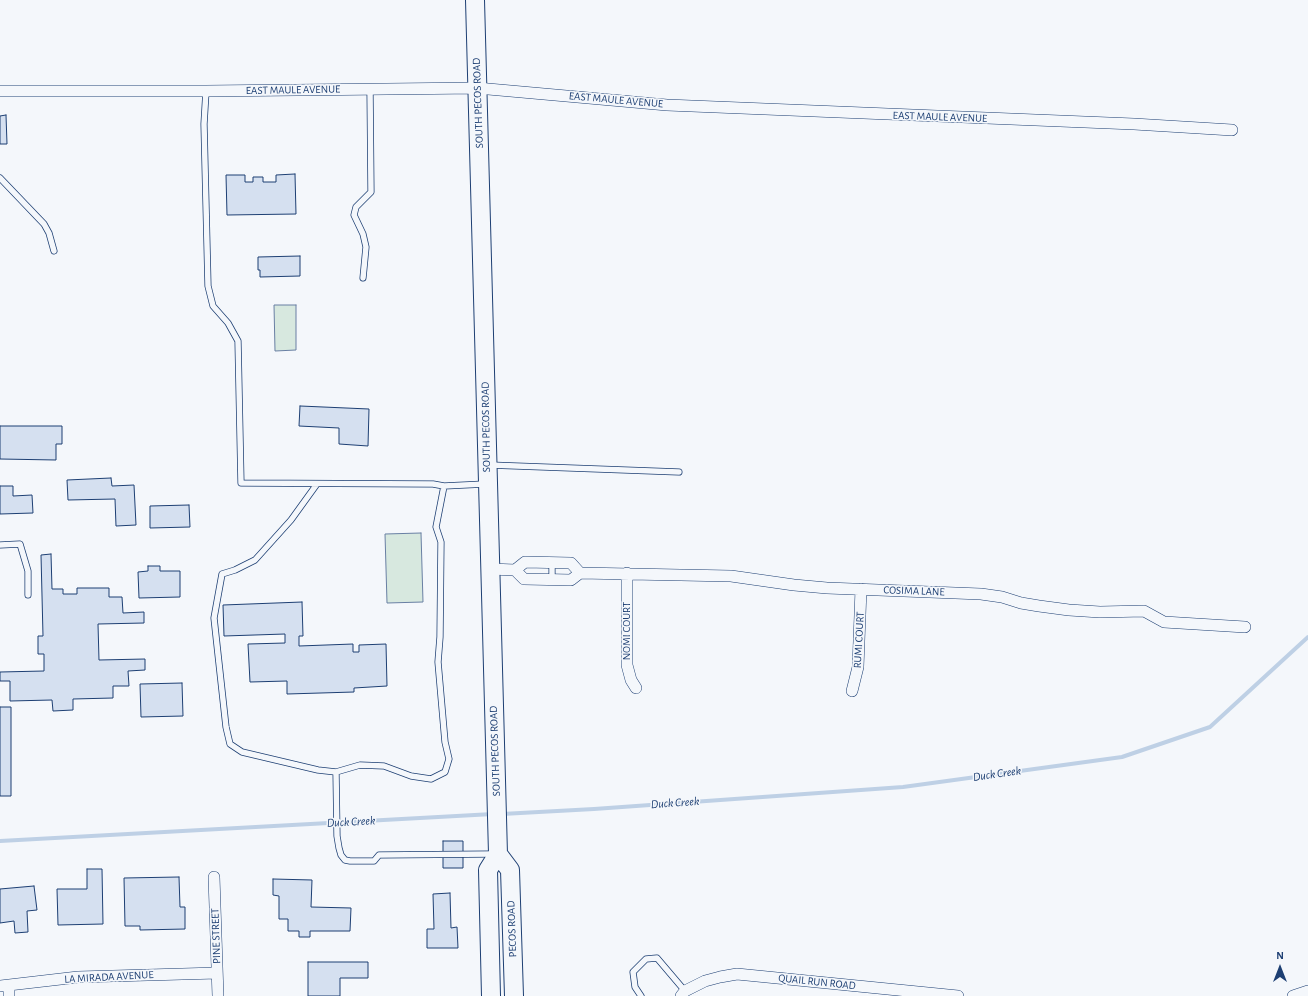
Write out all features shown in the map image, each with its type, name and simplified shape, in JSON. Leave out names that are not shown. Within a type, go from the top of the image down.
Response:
[{"type":"main road","name":"SOUTH PECOS ROAD","points":[[475,0],[497,836],[501,859]]},
{"type":"main road","points":[[491,996],[488,870],[501,859]]},
{"type":"main road","name":"PECOS ROAD","points":[[501,859],[510,870],[514,996]]},
{"type":"street","name":"EAST MAULE AVENUE","points":[[0,91],[206,91],[478,88],[667,105],[1134,124],[1232,130]]},
{"type":"street","name":"COSIMA LANE","points":[[514,570],[524,562],[570,563],[580,573]]},
{"type":"street","name":"COSIMA LANE","points":[[490,569],[514,570],[524,579],[571,580],[580,573],[730,576],[794,585],[981,594],[1002,597],[1021,603],[1069,610],[1100,612],[1144,611],[1164,622],[1245,627]]},
{"type":"street","name":"NOMI COURT","points":[[627,573],[627,665],[631,680],[636,688]]},
{"type":"street","name":"RUMI COURT","points":[[852,690],[858,667],[861,589]]},
{"type":"street","name":"PINE STREET","points":[[214,877],[218,996]]},
{"type":"street","name":"LA MIRADA AVENUE","points":[[6,989],[78,977],[217,973]]},
{"type":"street","name":"QUAIL RUN ROAD","points":[[683,993],[705,981],[737,974],[887,992],[958,996]]},
{"type":"street","points":[[1293,996],[1308,991]]},
{"type":"lane","points":[[363,278],[366,247],[363,234],[354,215],[356,207],[371,192],[370,89]]},
{"type":"lane","points":[[206,91],[204,124],[208,286],[213,306],[228,323],[238,341],[241,483],[433,484],[444,486],[488,484]]},
{"type":"lane","points":[[0,178],[50,232],[54,251]]},
{"type":"lane","points":[[487,465],[679,472]]},
{"type":"lane","points":[[317,484],[291,520],[255,560],[235,570],[222,574],[214,618],[226,727],[230,744],[242,752],[318,770],[336,772],[360,765],[384,766],[411,776],[431,778],[445,772],[449,759],[438,662],[440,638],[441,542],[436,527],[444,486]]},
{"type":"lane","points":[[0,545],[20,544],[28,571],[28,595]]},
{"type":"lane","points":[[552,563],[552,579]]},
{"type":"lane","points":[[336,772],[338,836],[341,855],[345,860],[374,861],[380,855],[501,859]]},
{"type":"lane","points":[[641,996],[635,988],[633,972],[646,959],[657,958],[683,993]]},
{"type":"shaded area","points":[[274,305],[296,305],[296,350],[275,351]]},
{"type":"shaded area","points":[[421,533],[423,602],[387,603],[385,534]]},
{"type":"building","points":[[6,115],[7,144],[0,144],[0,116]]},
{"type":"building","points":[[295,174],[296,214],[227,215],[226,175],[245,175],[245,182],[253,182],[253,177],[263,177],[263,182],[276,182],[276,175]]},
{"type":"building","points":[[300,256],[300,276],[260,277],[260,270],[258,270],[258,257]]},
{"type":"building","points":[[300,406],[369,409],[368,446],[339,444],[339,428],[299,426]]},
{"type":"building","points":[[0,426],[62,426],[62,444],[56,444],[56,460],[0,459]]},
{"type":"building","points":[[111,478],[112,486],[134,485],[136,525],[116,526],[115,499],[68,500],[67,480]]},
{"type":"building","points":[[0,486],[13,486],[13,496],[32,495],[33,513],[0,514]]},
{"type":"building","points":[[189,505],[190,527],[150,528],[150,506]]},
{"type":"building","points":[[51,554],[52,589],[63,589],[63,594],[77,594],[77,588],[109,588],[109,597],[122,597],[123,613],[144,612],[144,623],[98,624],[99,660],[145,659],[145,670],[128,671],[129,686],[113,686],[113,698],[73,699],[73,710],[53,711],[52,700],[10,701],[10,681],[0,681],[0,672],[44,671],[44,654],[38,654],[38,636],[43,636],[41,555]]},
{"type":"building","points":[[148,566],[160,566],[160,571],[180,571],[180,597],[139,598],[138,572],[148,571]]},
{"type":"building","points":[[302,602],[303,636],[299,636],[299,646],[353,644],[353,652],[359,652],[359,645],[386,644],[387,686],[354,688],[354,692],[287,694],[287,681],[250,682],[248,644],[285,643],[285,634],[224,636],[223,605]]},
{"type":"building","points":[[182,683],[183,716],[141,717],[140,684]]},
{"type":"building","points":[[0,707],[11,707],[11,796],[0,796]]},
{"type":"building","points":[[443,841],[463,841],[463,868],[443,868]]},
{"type":"building","points":[[87,869],[102,869],[103,924],[58,925],[57,889],[87,889]]},
{"type":"building","points":[[179,877],[180,907],[185,907],[185,929],[140,930],[140,926],[125,926],[124,878]]},
{"type":"building","points":[[273,879],[312,880],[311,907],[351,908],[350,931],[310,931],[310,937],[299,937],[299,931],[288,931],[288,919],[279,919],[279,896],[273,895]]},
{"type":"building","points":[[34,886],[37,910],[27,911],[28,932],[15,933],[14,921],[0,923],[0,889]]},
{"type":"building","points":[[450,893],[451,928],[457,927],[458,948],[427,948],[427,929],[434,929],[433,894]]},
{"type":"building","points":[[308,962],[368,962],[368,978],[340,978],[340,996],[308,996]]},
{"type":"waterway","name":"Duck Creek","points":[[502,814],[903,787],[1122,757],[1210,727],[1308,637]]},
{"type":"waterway","name":"Duck Creek","points":[[0,841],[493,814]]}]
